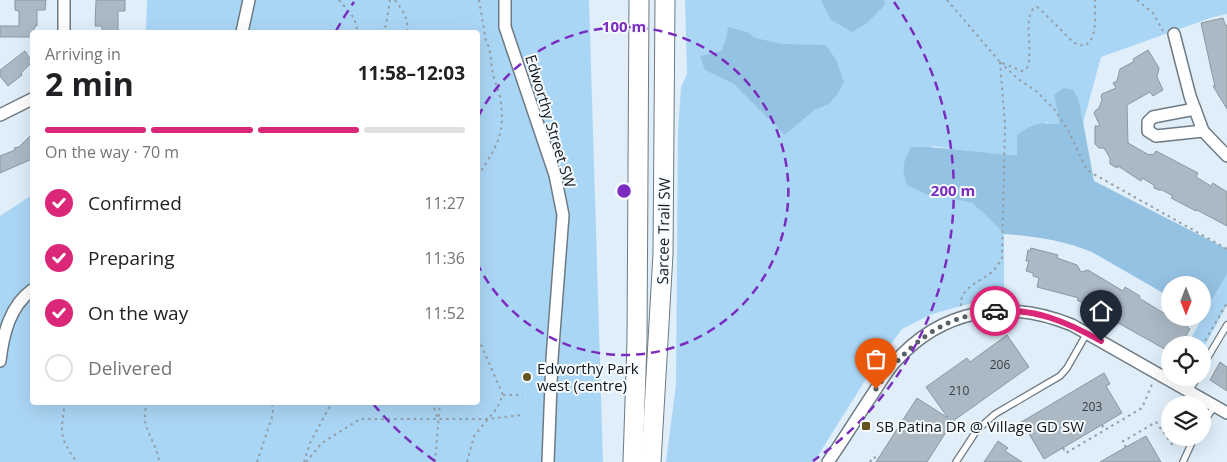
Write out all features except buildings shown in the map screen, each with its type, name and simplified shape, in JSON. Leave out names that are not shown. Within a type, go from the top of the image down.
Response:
[{"type":"highway","name":"Sarcee Trail SW","points":[[632,462],[637,341],[639,0]]},
{"type":"highway","name":"Sarcee Trail SW","points":[[651,462],[663,254],[665,0]]},
{"type":"street","points":[[64,0],[64,30]]},
{"type":"street","points":[[242,30],[249,0]]},
{"type":"street","name":"Edworthy Street SW","points":[[505,0],[505,27],[555,175],[563,215],[552,359],[548,462]]},
{"type":"street","points":[[1174,34],[1190,96],[1203,131],[1227,156]]},
{"type":"street","points":[[0,115],[30,100]]},
{"type":"street","points":[[1194,109],[1153,117],[1148,122],[1147,128],[1150,134],[1156,136],[1203,131]]},
{"type":"street","points":[[0,361],[10,316],[22,297],[30,291]]},
{"type":"street","points":[[828,462],[894,363],[922,337],[963,317],[991,311],[1019,310],[1058,319],[1087,333],[1227,412]]},
{"type":"lane","points":[[1211,352],[1227,324]]},
{"type":"lane","points":[[956,462],[977,430],[995,414],[1060,376],[1067,368],[1087,333]]},
{"type":"lane","points":[[1189,391],[1192,386]]},
{"type":"lane","points":[[1211,412],[1215,406]]},
{"type":"lane","points":[[1183,462],[1190,446]]},
{"type":"path","points":[[340,0],[354,18],[357,30]]},
{"type":"path","points":[[382,30],[386,26],[390,0]]},
{"type":"path","points":[[395,0],[405,15],[407,30]]},
{"type":"path","points":[[479,0],[486,40],[489,46],[492,74],[500,96],[502,119],[501,136],[480,173]]},
{"type":"path","points":[[947,0],[1000,62],[1018,79],[1035,90],[1054,109],[1067,128],[1085,166],[1090,172],[1227,249]]},
{"type":"path","points":[[1000,62],[1022,71],[1028,68],[1031,48],[1029,20],[1031,10],[1036,7],[1074,43],[1080,46],[1088,45],[1093,37],[1095,0]]},
{"type":"path","points":[[1137,0],[1153,13],[1163,32],[1174,34]]},
{"type":"path","points":[[963,317],[960,301],[962,297],[969,287],[992,272],[1002,258],[1005,124],[1000,62]]},
{"type":"path","points":[[1208,336],[1227,304]]},
{"type":"path","points":[[467,462],[474,436],[497,408],[503,395],[480,343]]},
{"type":"path","points":[[1063,448],[1066,452],[1142,408],[1157,373]]},
{"type":"path","points":[[503,395],[523,395]]},
{"type":"path","points":[[65,405],[61,432],[66,448],[77,462]]},
{"type":"path","points":[[146,405],[144,410],[145,426],[158,454],[159,462]]},
{"type":"path","points":[[257,462],[273,414],[272,405]]},
{"type":"path","points":[[305,462],[310,443],[330,405]]},
{"type":"path","points":[[433,405],[438,418]]},
{"type":"path","points":[[436,462],[440,405]]},
{"type":"path","points":[[305,462],[322,443],[360,419],[488,419],[522,415]]},
{"type":"path","points":[[1126,447],[1122,442],[1156,422],[1161,429]]},
{"type":"path","points":[[1102,425],[1105,430]]},
{"type":"path","points":[[870,462],[873,457],[876,458]]},
{"type":"shaded area","points":[[147,0],[589,0],[603,462],[0,462],[0,216],[30,196],[30,405],[480,405],[480,30],[146,30]]},
{"type":"shaded area","points":[[685,0],[1227,0],[1227,14],[1213,17],[1101,57],[1083,123],[1079,100],[1054,95],[1061,125],[1046,122],[1017,155],[990,154],[932,146],[928,195],[956,198],[972,203],[985,213],[1004,234],[1004,296],[932,314],[902,329],[871,371],[814,462],[666,462],[676,384],[678,131],[681,87],[687,74]]},
{"type":"shaded area","points":[[821,0],[884,0],[885,5],[867,23],[852,32],[831,20]]},
{"type":"shaded area","points":[[728,27],[747,32],[755,38],[782,44],[826,45],[836,60],[844,82],[837,95],[829,104],[814,110],[785,135],[734,84],[705,70],[700,56],[721,51],[726,40]]},
{"type":"shaded area","points":[[1064,88],[1073,90],[1079,100],[1094,181],[1227,249],[1227,274],[1211,302],[1211,276],[1161,276],[1161,292],[1092,252],[1048,239],[1004,234],[972,203],[928,195],[907,185],[904,165],[911,147],[1017,155],[1017,135],[1037,124],[1060,124],[1054,95]]},
{"type":"shaded area","points":[[1227,274],[1227,305],[1210,336],[1192,336],[1198,326],[1211,326],[1211,302]]},
{"type":"way so far","points":[[876,389],[894,363],[932,330],[963,317],[995,311]]},
{"type":"place","name":"Edworthy Park west (centre)","points":[[527,377]]},
{"type":"place","name":"SB Patina DR @ Village GD SW","points":[[866,426]]},
{"type":"route","points":[[995,311],[1019,310],[1045,315],[1072,325],[1101,341]]}]
